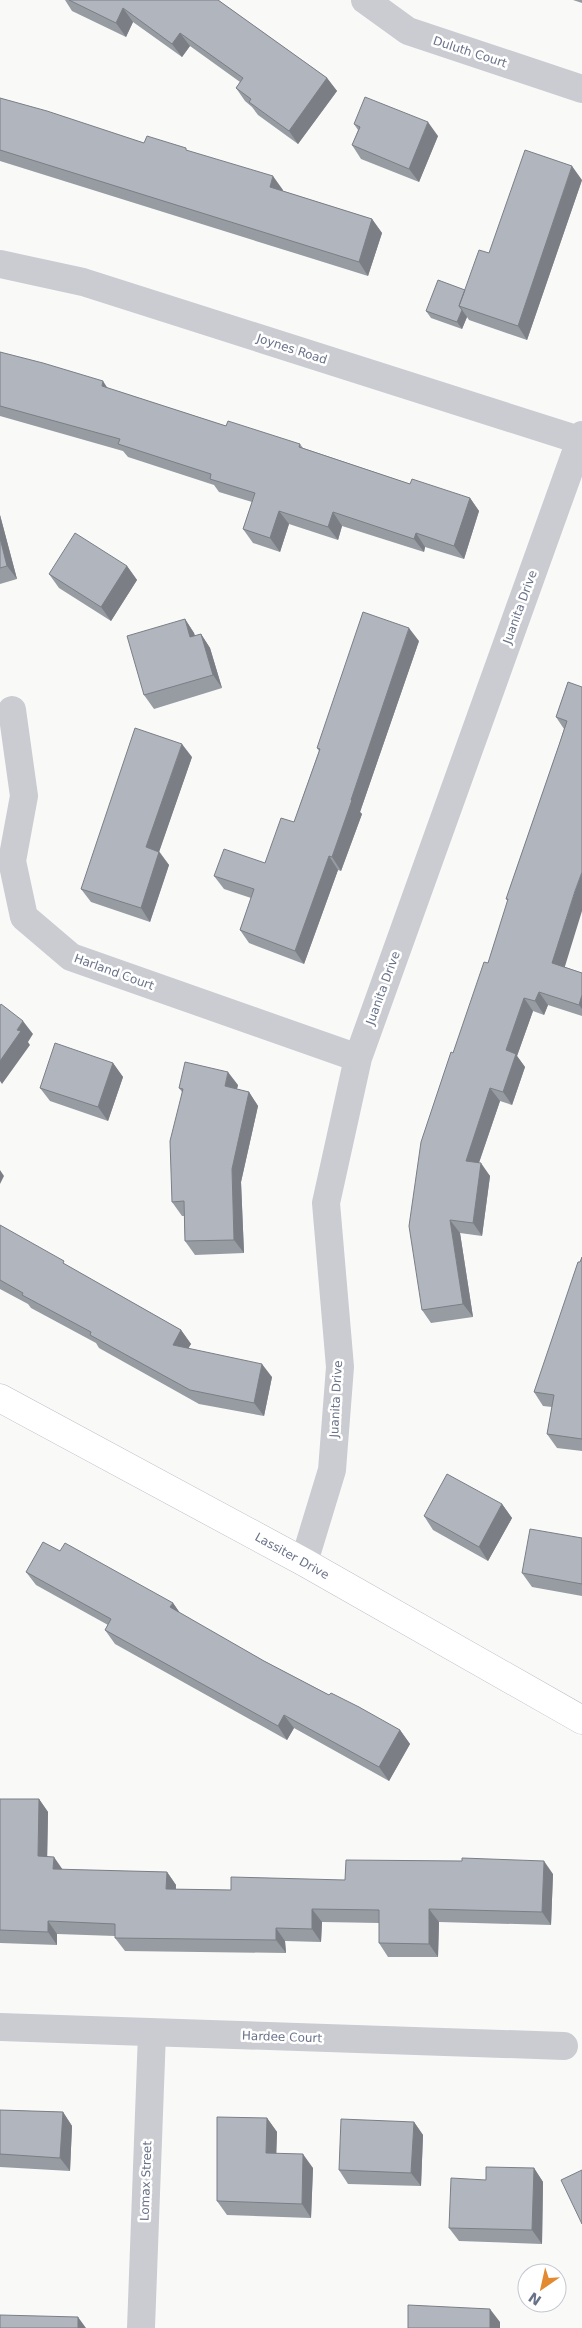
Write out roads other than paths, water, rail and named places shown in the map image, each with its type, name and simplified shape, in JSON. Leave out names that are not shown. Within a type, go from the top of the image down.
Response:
[{"type":"street","name":"Duluth Court","points":[[365,0],[408,31],[582,89]]},
{"type":"street","name":"Joynes Road","points":[[0,264],[83,282],[581,439]]},
{"type":"street","name":"Juanita Drive","points":[[304,1562],[332,1470],[340,1366],[326,1203],[358,1058],[581,439]]},
{"type":"street","name":"Harland Court","points":[[12,710],[24,796],[12,861],[24,917],[71,957],[358,1058]]},
{"type":"street","name":"Lassiter Drive","points":[[0,1398],[304,1562],[582,1720]]},
{"type":"street","name":"Hardee Court","points":[[0,2027],[564,2046]]},
{"type":"street","name":"Lomax Street","points":[[141,2328],[152,2033]]}]
